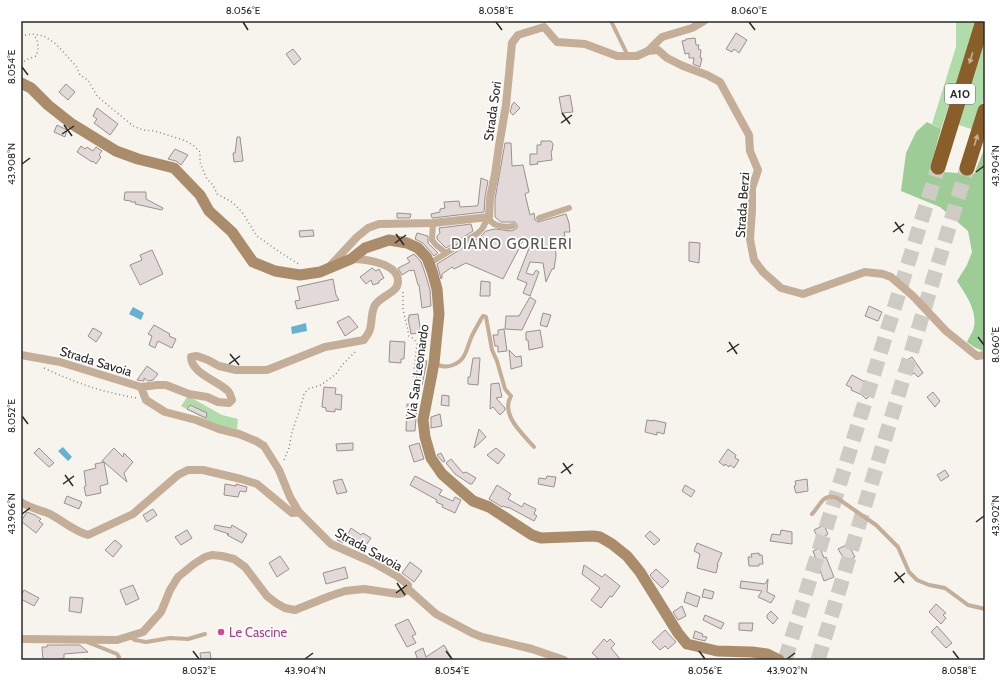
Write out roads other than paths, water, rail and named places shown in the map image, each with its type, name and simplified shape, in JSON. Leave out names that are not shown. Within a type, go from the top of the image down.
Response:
[{"type":"highway","name":"A10","points":[[938,167],[983,21]]},
{"type":"highway","name":"A10","points":[[967,168],[985,111]]},
{"type":"main road","points":[[21,83],[26,89],[72,124],[116,151],[138,159],[174,168],[200,195],[209,211],[232,232],[253,262],[275,271],[300,275],[324,270],[352,259],[365,248],[389,240],[407,243],[418,248],[427,258]]},
{"type":"main road","name":"Via San Leonardo","points":[[427,258],[437,289],[439,314],[434,363],[424,420],[425,437],[431,458],[442,474],[473,501],[489,507],[521,529],[541,538],[593,536],[600,537],[612,544],[627,556],[640,572],[678,633],[687,644],[717,650],[767,654],[779,660]]},
{"type":"street","name":"Strada Sori","points":[[488,218],[490,217],[490,198],[496,174],[506,105],[512,43],[518,35],[544,28],[557,42],[585,44],[617,56],[637,56],[648,51],[662,38],[692,28],[704,21]]},
{"type":"street","name":"Strada Berzi","points":[[648,51],[658,50],[668,58],[683,66],[707,75],[720,82],[749,135],[750,151],[758,170],[752,188],[750,239],[754,260],[763,272],[781,288],[803,294],[832,282],[865,272],[883,274],[891,277],[914,296],[946,331],[977,356],[985,355]]},
{"type":"street","points":[[539,218],[569,208]]},
{"type":"street","points":[[324,270],[357,237],[368,228],[379,224],[433,223],[488,218]]},
{"type":"street","points":[[488,218],[492,224],[496,226],[513,226]]},
{"type":"street","points":[[427,258],[432,262],[481,231],[488,218]]},
{"type":"street","points":[[433,223],[432,240],[446,253]]},
{"type":"street","points":[[141,387],[157,385],[166,386],[189,394],[207,397],[218,402],[229,403],[232,400],[228,392],[195,367],[191,362],[191,357],[197,356],[219,366],[236,370],[267,370],[325,347],[364,340],[369,332],[371,313],[376,304],[394,290],[398,285],[398,279],[395,271],[377,262],[352,259]]},
{"type":"street","name":"Strada Savoia","points":[[21,355],[60,362],[141,387],[146,400],[165,412],[196,420],[256,441],[264,446],[277,468],[290,498],[299,512],[331,544],[374,563],[397,576],[408,585],[408,589],[436,614],[471,632],[482,637],[532,649],[564,660]]},
{"type":"street","points":[[21,502],[50,514],[79,532],[88,535],[134,514],[178,475],[188,470],[203,470],[257,484],[292,513],[299,512]]},
{"type":"street","points":[[21,639],[82,641],[117,640],[143,632],[161,612],[170,590],[178,578],[194,564],[205,557],[212,555],[234,559],[246,567],[267,596],[285,608],[295,610],[330,596],[345,592],[364,589],[398,594],[403,593],[408,589]]},
{"type":"lane","points":[[611,21],[628,56]]},
{"type":"lane","points":[[434,363],[444,367],[449,367],[460,362],[481,319],[483,316],[486,317],[492,350],[497,361],[505,389],[510,396],[508,404],[512,420],[517,429],[534,447]]},
{"type":"lane","points":[[812,514],[827,496],[837,498],[876,525],[898,547],[909,572],[917,580],[929,585],[945,588],[968,605],[985,609]]},
{"type":"lane","points":[[130,637],[135,640],[146,642],[170,638],[188,639],[205,634]]},
{"type":"lane","points":[[82,641],[116,654],[118,660]]},
{"type":"water","points":[[133,307],[144,313],[141,320],[129,314]]},
{"type":"water","points":[[306,323],[307,331],[292,334],[291,327]]},
{"type":"water","points":[[63,447],[72,457],[68,461],[58,451]]},
{"type":"tunnel","points":[[785,660],[938,167]]},
{"type":"tunnel","points":[[818,660],[967,168]]},
{"type":"place","name":"Le Cascine","points":[[221,632]]},
{"type":"district","name":"DIANO GORLERI","points":[[512,244]]}]
